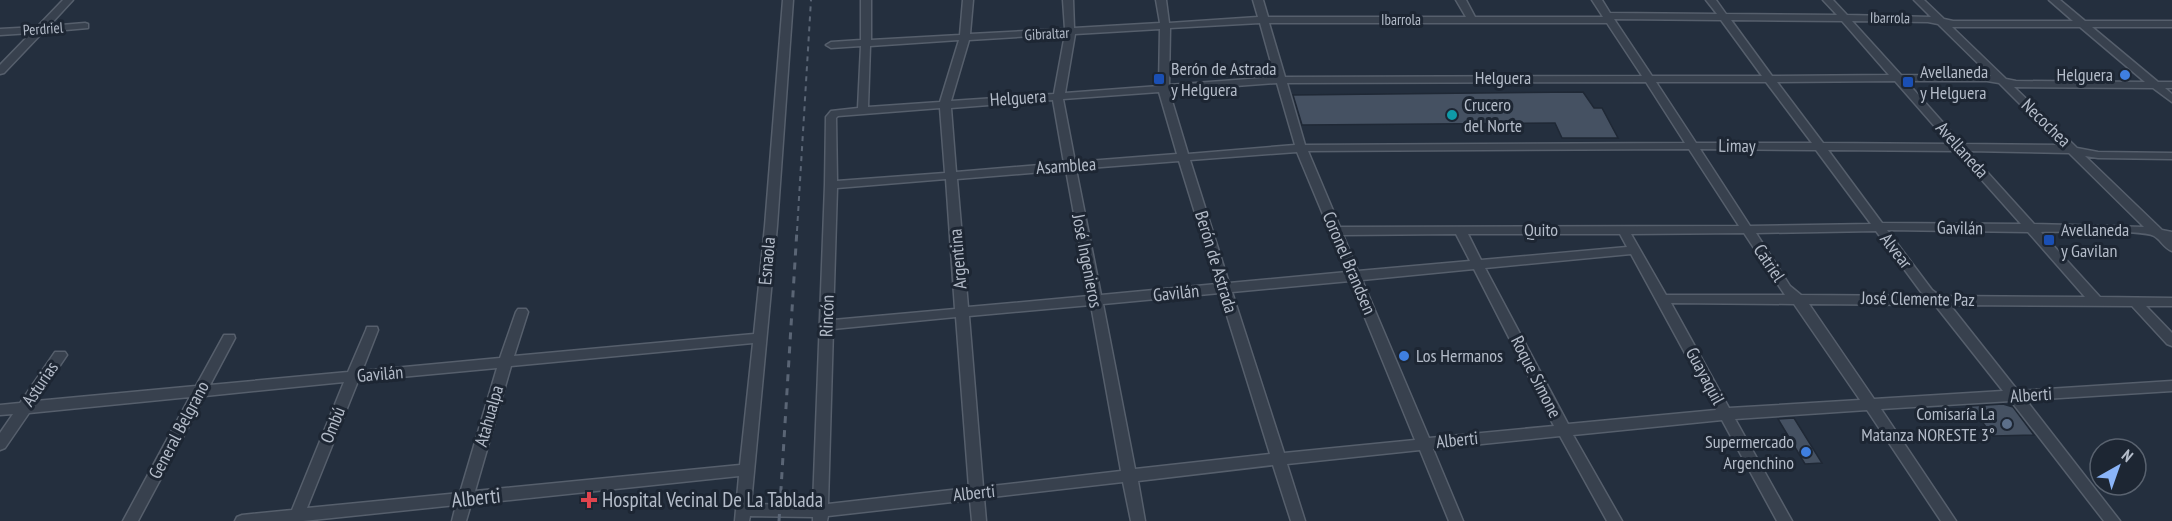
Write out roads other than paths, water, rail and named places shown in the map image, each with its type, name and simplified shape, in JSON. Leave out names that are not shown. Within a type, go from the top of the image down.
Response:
[{"type":"street","points":[[0,71],[68,0]]},
{"type":"street","name":"Esnaola","points":[[743,516],[788,0]]},
{"type":"street","points":[[863,109],[866,0]]},
{"type":"street","name":"Argentina","points":[[968,0],[965,38],[945,103],[979,521]]},
{"type":"street","name":"José Ingenieros","points":[[1068,0],[1070,33],[1058,95],[1068,166],[1138,521]]},
{"type":"street","name":"Berón de Astrada","points":[[1161,0],[1165,27],[1164,89],[1298,521]]},
{"type":"street","name":"Coronel Brandsen","points":[[1258,0],[1301,148],[1456,521]]},
{"type":"street","points":[[1461,0],[1472,20]]},
{"type":"street","name":"Catriel","points":[[1597,0],[1786,289],[1803,305],[1948,521]]},
{"type":"street","name":"Alvear","points":[[1711,0],[1928,293],[1936,299],[2016,396],[2113,521]]},
{"type":"street","name":"Avellaneda","points":[[1828,0],[2096,301]]},
{"type":"street","name":"Necochea","points":[[1919,0],[2172,248]]},
{"type":"street","points":[[2054,0],[2172,99]]},
{"type":"street","name":"Ibarrola","points":[[1264,20],[1472,20],[1723,16],[1928,19],[1953,24],[2172,24]]},
{"type":"street","name":"Gibraltar","points":[[831,45],[1264,20]]},
{"type":"street","name":"Perdriel","points":[[0,32],[85,26]]},
{"type":"street","name":"Helguera","points":[[835,113],[863,109],[1281,80],[1648,77],[1988,78],[2016,84],[2172,85]]},
{"type":"street","name":"Rincón","points":[[820,516],[831,185],[831,117],[835,113]]},
{"type":"street","name":"Limay","points":[[1301,148],[1691,146],[2061,148],[2098,155],[2172,156]]},
{"type":"street","name":"Asamblea","points":[[831,185],[1301,148]]},
{"type":"street","name":"Gavilán","points":[[1747,231],[1878,227],[2137,229],[2172,236]]},
{"type":"street","name":"Quito","points":[[1336,231],[1747,231]]},
{"type":"street","name":"Roque Simone","points":[[1460,231],[1563,429],[1615,521]]},
{"type":"street","name":"Guayaquil","points":[[1624,231],[1785,521]]},
{"type":"street","name":"Gavilán","points":[[826,325],[962,314],[1353,274],[1479,266],[1634,250]]},
{"type":"street","name":"José Clemente Paz","points":[[1663,299],[2172,302]]},
{"type":"street","points":[[2134,301],[2172,341]]},
{"type":"street","name":"Atahualpa","points":[[459,521],[522,312]]},
{"type":"street","name":"Ombú","points":[[296,518],[372,330]]},
{"type":"street","name":"General Belgrano","points":[[130,521],[229,338]]},
{"type":"street","name":"Gavilán","points":[[0,410],[760,338]]},
{"type":"street","name":"Asturias","points":[[0,444],[60,355]]},
{"type":"street","name":"Alberti","points":[[743,516],[820,516],[977,493],[1563,429],[1725,414],[2172,386]]},
{"type":"street","name":"Alberti","points":[[242,521],[296,518],[746,470]]},
{"type":"railway","points":[[797,231],[811,0]]},
{"type":"railway","points":[[779,521],[797,229]]},
{"type":"place","name":"Helguera","points":[[2125,75]]},
{"type":"place","name":"Berón de Astrada y Helguera","points":[[1159,79]]},
{"type":"place","name":"Avellaneda y Helguera","points":[[1908,82]]},
{"type":"place","name":"Crucero del Norte","points":[[1452,115]]},
{"type":"place","name":"Avellaneda y Gavilan","points":[[2049,240]]},
{"type":"place","name":"Los Hermanos","points":[[1404,356]]},
{"type":"place","name":"Comisaría La Matanza NORESTE 3°","points":[[2007,424]]},
{"type":"place","name":"Supermercado Argenchino","points":[[1806,452]]},
{"type":"place","name":"Hospital Vecinal De La Tablada","points":[[589,500]]}]
